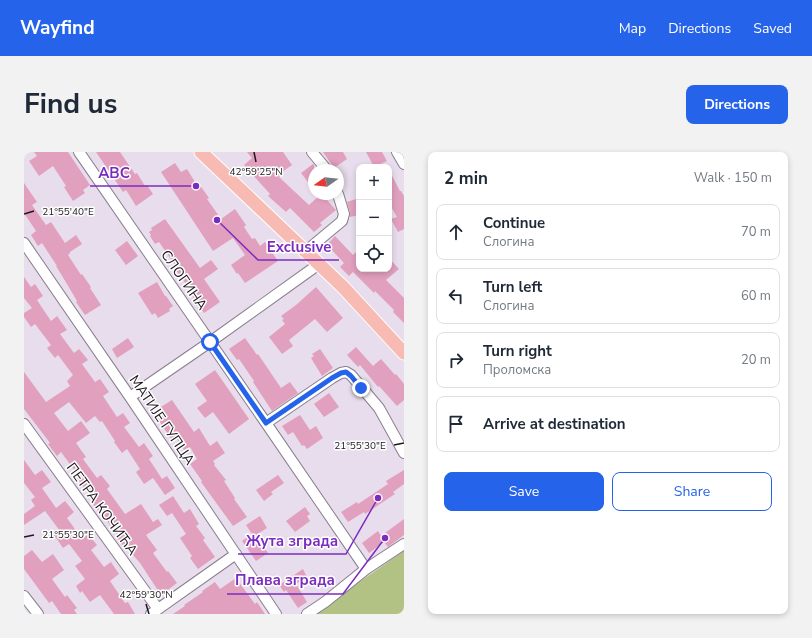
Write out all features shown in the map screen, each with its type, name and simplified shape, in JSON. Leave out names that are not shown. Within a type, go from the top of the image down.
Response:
[{"type":"main road","points":[[201,152],[349,293],[404,353]]},
{"type":"street","name":"СЛОГИНА","points":[[79,152],[366,569]]},
{"type":"street","points":[[312,152],[322,164]]},
{"type":"street","points":[[397,152],[404,164]]},
{"type":"street","points":[[306,251],[344,218],[340,200]]},
{"type":"street","name":"МАТИЈЕ ГУПЦА","points":[[24,243],[276,614]]},
{"type":"street","points":[[130,397],[319,264]]},
{"type":"street","points":[[266,423],[332,378],[346,372],[379,408],[404,453]]},
{"type":"street","name":"ПЕТРА КОЧИЋА","points":[[24,424],[154,612]]},
{"type":"street","points":[[307,614],[325,602],[366,569],[404,544]]},
{"type":"street","points":[[154,612],[236,554]]},
{"type":"street","points":[[24,596],[38,614]]},
{"type":"green space","points":[[404,551],[404,614],[313,614]]},
{"type":"building","points":[[34,152],[68,152],[90,185],[83,190],[85,193],[73,201],[64,187],[66,186],[53,166],[39,176],[29,161],[37,156]]},
{"type":"building","points":[[96,152],[120,152],[135,174],[137,173],[145,186],[147,185],[153,194],[136,206],[126,190],[123,192]]},
{"type":"building","points":[[247,152],[283,152],[292,165],[278,175],[280,176],[279,177],[309,205],[314,200],[327,200],[336,210],[320,223],[322,225],[314,232],[290,208],[286,212],[268,196],[270,194],[244,165],[252,158]]},
{"type":"building","points":[[323,152],[343,152],[347,159],[340,164],[331,164]]},
{"type":"building","points":[[366,152],[382,152],[387,161],[380,164],[372,164]]},
{"type":"building","points":[[175,163],[181,172],[187,169],[195,182],[197,181],[221,219],[235,209],[246,225],[244,227],[252,239],[255,238],[260,246],[265,242],[278,261],[245,283],[231,265],[245,255],[233,238],[213,251],[161,172]]},
{"type":"building","points":[[308,168],[308,182],[301,173]]},
{"type":"building","points":[[392,176],[404,196],[404,229],[398,232],[392,221],[392,219],[397,217],[392,208]]},
{"type":"building","points":[[24,183],[37,202],[32,205],[46,225],[51,222],[65,243],[76,235],[82,244],[68,255],[91,287],[90,288],[101,305],[85,315],[42,243],[38,246],[31,235],[36,231],[24,213]]},
{"type":"building","points":[[356,199],[356,216],[350,217],[347,202]]},
{"type":"building","points":[[165,219],[200,268],[211,260],[218,269],[204,279],[220,302],[204,313],[173,266],[175,265],[159,242],[155,244],[150,236],[151,235],[149,232],[152,230],[151,228]]},
{"type":"building","points":[[335,236],[353,255],[356,252],[356,272],[392,272],[392,261],[399,269],[386,280],[404,298],[404,323],[393,312],[394,310],[375,291],[374,293],[353,272],[349,276],[340,267],[344,263],[327,245]]},
{"type":"building","points":[[127,241],[138,256],[126,265],[115,250]]},
{"type":"building","points":[[24,277],[31,287],[35,284],[43,296],[37,300],[51,321],[57,316],[67,330],[60,334],[74,353],[79,349],[88,360],[82,364],[95,382],[100,379],[109,392],[103,396],[117,417],[123,413],[130,423],[124,427],[139,447],[144,443],[153,456],[149,459],[162,479],[167,476],[175,488],[165,495],[153,478],[144,484],[136,472],[140,469],[127,449],[122,453],[102,421],[100,422],[95,416],[86,423],[69,402],[54,413],[68,431],[81,421],[90,433],[76,443],[86,457],[83,459],[97,478],[101,475],[110,486],[107,489],[125,514],[141,504],[153,522],[158,519],[162,525],[146,535],[157,550],[153,553],[177,583],[161,595],[140,563],[127,548],[125,549],[117,537],[118,536],[93,504],[95,503],[73,472],[75,471],[61,452],[57,456],[48,444],[50,443],[24,409],[24,372],[46,402],[70,386],[67,381],[73,375],[58,355],[55,358],[47,348],[51,345],[35,324],[31,327],[24,317],[24,313],[32,308],[24,298]]},
{"type":"building","points":[[157,282],[173,306],[169,309],[170,311],[158,318],[155,313],[152,315],[138,293]]},
{"type":"building","points":[[316,287],[343,318],[327,332],[315,319],[289,340],[293,346],[282,354],[269,337],[285,324],[282,320],[284,319],[281,316]]},
{"type":"building","points":[[128,338],[134,347],[117,358],[112,349]]},
{"type":"building","points":[[245,338],[257,355],[258,354],[281,388],[290,382],[298,393],[272,411],[239,359],[237,360],[229,349]]},
{"type":"building","points":[[356,347],[373,366],[381,359],[404,384],[404,400],[397,406],[379,386],[378,387],[360,365],[358,367],[347,355]]},
{"type":"building","points":[[320,349],[333,368],[322,376],[311,358],[314,356],[312,354]]},
{"type":"building","points":[[215,370],[249,419],[229,434],[213,412],[205,418],[197,408],[207,401],[195,384]]},
{"type":"building","points":[[329,393],[339,407],[324,417],[314,404]]},
{"type":"building","points":[[172,400],[194,432],[199,428],[210,446],[217,441],[225,453],[213,461],[215,464],[214,465],[226,480],[224,481],[235,498],[234,499],[247,517],[233,526],[201,482],[202,481],[190,464],[197,459],[190,447],[184,450],[176,437],[172,440],[153,412]]},
{"type":"building","points":[[300,415],[310,430],[316,426],[323,438],[307,449],[304,445],[302,446],[293,432],[288,435],[282,426]]},
{"type":"building","points":[[24,460],[35,475],[42,470],[51,482],[42,488],[56,508],[65,501],[74,512],[67,518],[82,539],[88,534],[97,545],[91,550],[104,567],[111,562],[119,574],[110,581],[125,603],[128,602],[135,614],[114,614],[100,595],[90,602],[82,591],[80,593],[76,586],[85,579],[75,566],[82,561],[69,544],[63,548],[54,535],[60,531],[45,511],[24,525],[24,514],[35,506],[31,500],[35,497],[24,483]]},
{"type":"building","points":[[404,470],[404,484],[393,492],[395,494],[365,514],[364,512],[348,522],[341,512],[357,502],[358,504],[388,484],[386,481]]},
{"type":"building","points":[[278,475],[284,483],[271,492],[273,494],[264,501],[256,490]]},
{"type":"building","points":[[173,496],[184,513],[190,509],[199,524],[196,526],[205,538],[203,540],[215,557],[198,569],[190,558],[192,556],[180,538],[186,534],[172,513],[167,516],[159,505]]},
{"type":"building","points":[[305,507],[310,514],[307,516],[310,521],[295,532],[286,521]]},
{"type":"building","points":[[260,516],[267,528],[256,535],[268,553],[256,561],[242,541],[252,534],[246,525]]},
{"type":"building","points":[[404,519],[404,535],[388,547],[384,542],[369,553],[362,543],[378,531],[381,536]]},
{"type":"building","points":[[32,550],[42,562],[53,554],[64,570],[52,579],[65,597],[67,595],[77,608],[74,610],[77,614],[61,614],[52,601],[49,603],[24,569],[24,556]]},
{"type":"building","points":[[303,569],[307,577],[296,584],[307,602],[298,608],[286,590],[284,592],[279,585]]},
{"type":"building","points":[[236,578],[255,604],[257,602],[265,614],[173,614],[215,582],[220,589]]},
{"type":"place","name":"ABC","points":[[196,186]]},
{"type":"place","name":"Exclusive","points":[[217,220]]},
{"type":"place","name":"Жута зграда","points":[[378,498]]},
{"type":"place","name":"Плава зграда","points":[[385,538]]},
{"type":"route","points":[[210,342],[266,423],[341,373],[346,372],[361,388]]}]
